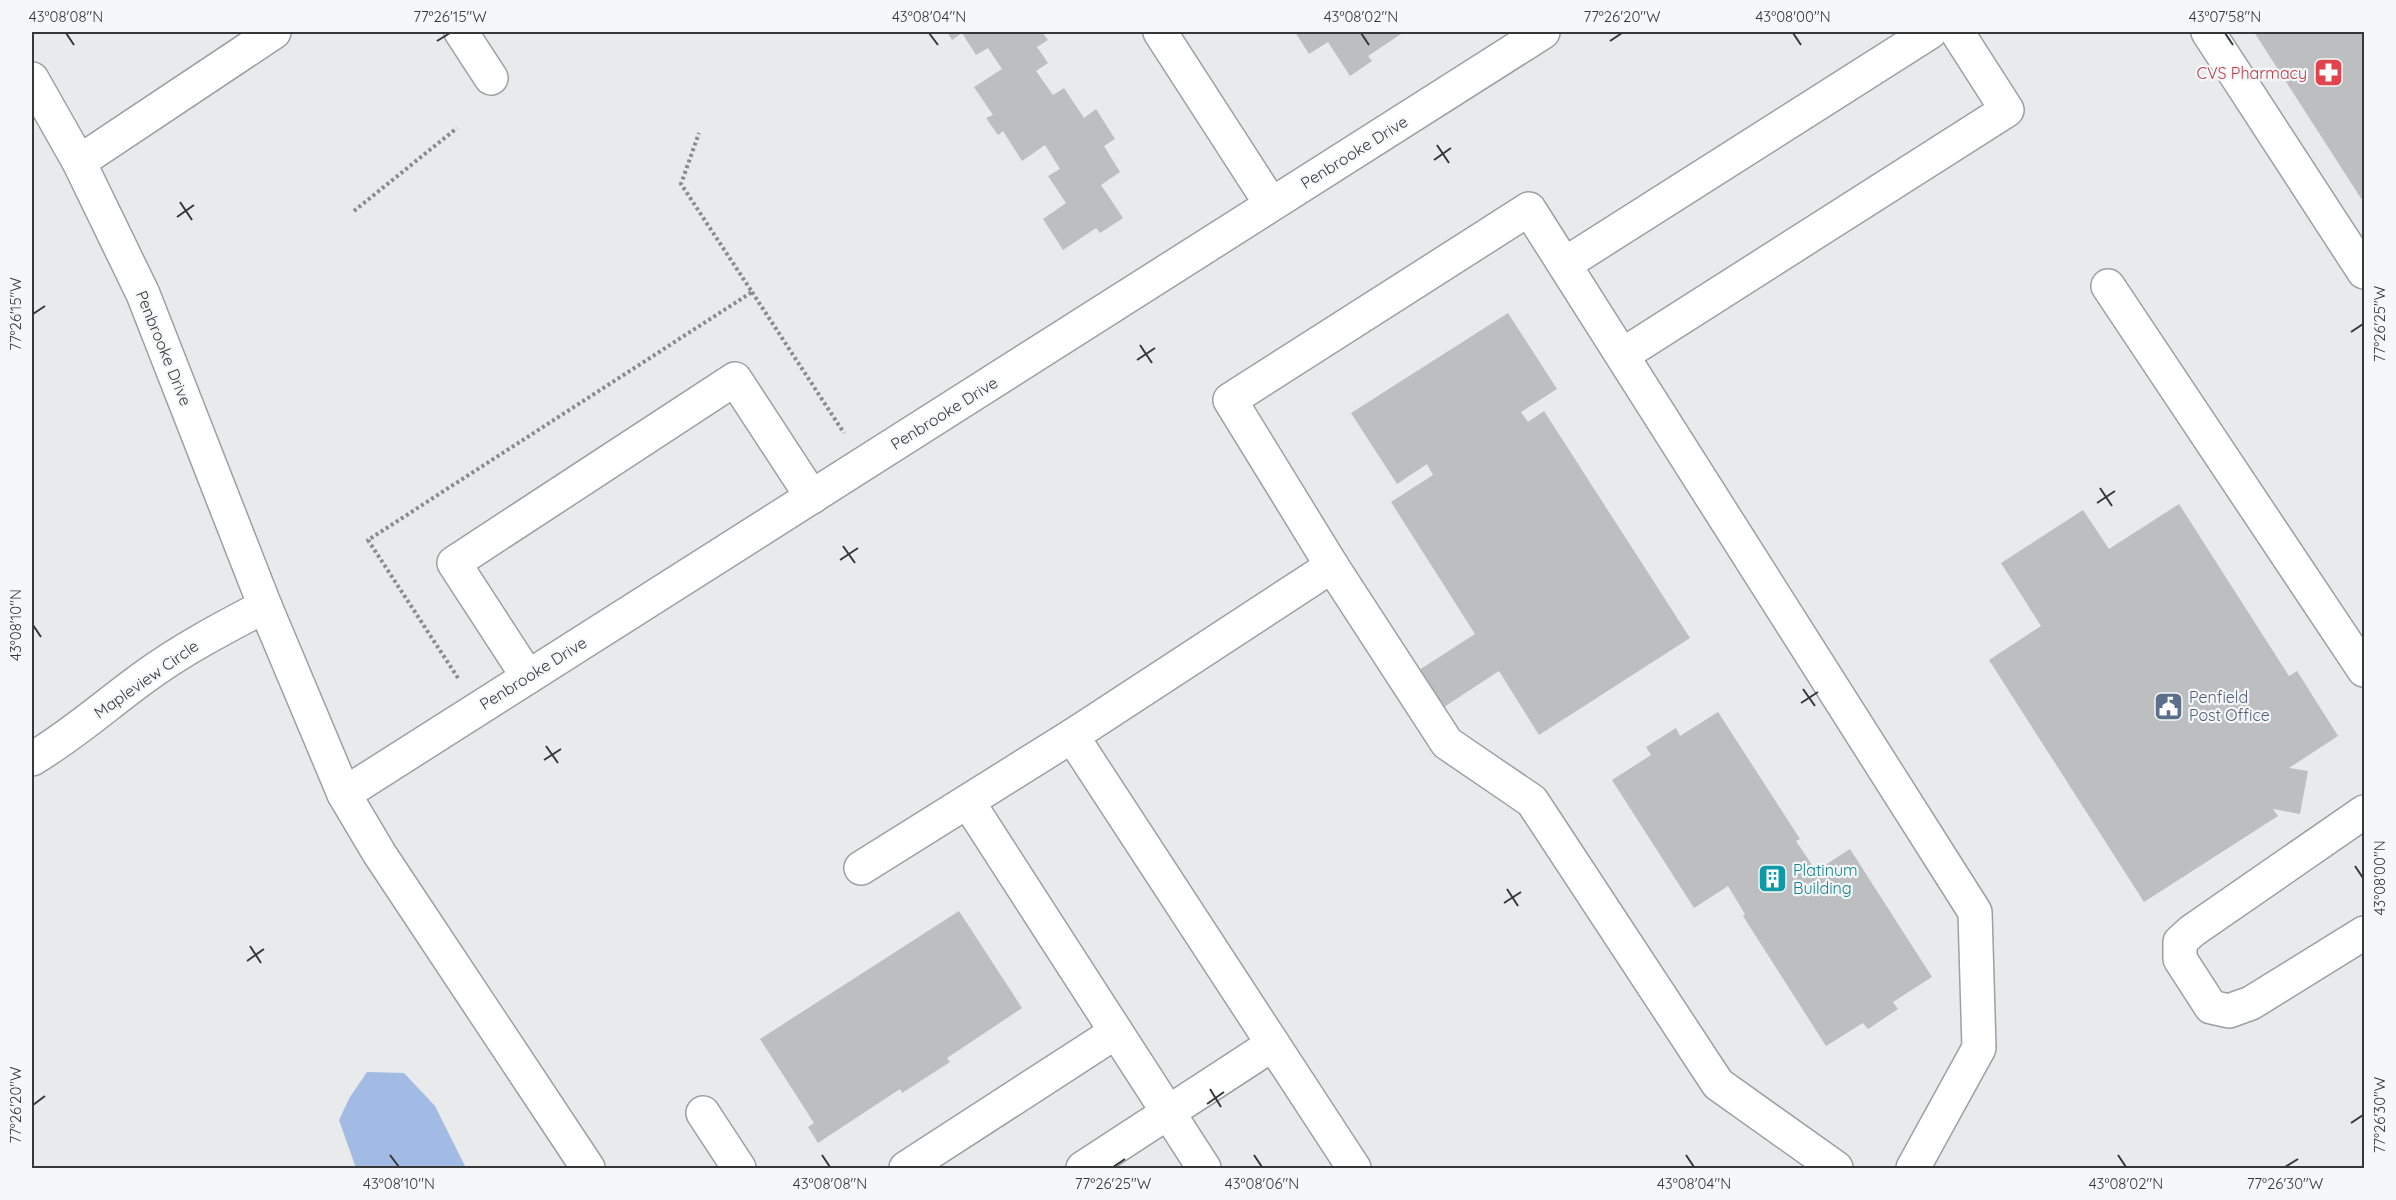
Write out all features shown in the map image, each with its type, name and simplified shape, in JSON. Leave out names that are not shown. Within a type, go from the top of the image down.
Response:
[{"type":"street","points":[[79,162],[274,32]]},
{"type":"street","points":[[461,32],[491,78]]},
{"type":"street","points":[[1160,32],[1271,204]]},
{"type":"street","name":"Penbrooke Drive","points":[[344,794],[1543,32]]},
{"type":"street","points":[[1565,264],[1930,32]]},
{"type":"street","points":[[1624,354],[2007,110],[1957,32]]},
{"type":"street","points":[[2208,32],[2364,272]]},
{"type":"street","name":"Penbrooke Drive","points":[[32,79],[79,162],[143,294],[265,606],[344,794],[385,863],[588,1168]]},
{"type":"street","points":[[1836,1168],[1718,1084],[1532,801],[1447,743],[1332,566],[1230,400],[1529,209],[1624,354],[1975,912],[1979,1048],[1913,1168]]},
{"type":"street","points":[[2108,286],[2364,670]]},
{"type":"street","points":[[528,677],[454,563],[735,379],[812,496]]},
{"type":"street","points":[[861,868],[1072,736],[1332,566]]},
{"type":"street","name":"Mapleview Circle","points":[[32,759],[52,747],[143,678],[193,644],[265,606]]},
{"type":"street","points":[[1072,736],[1354,1168]]},
{"type":"street","points":[[969,802],[1204,1168]]},
{"type":"street","points":[[2364,812],[2192,932],[2180,942],[2180,959],[2211,1006],[2229,1011],[2251,1003],[2364,933]]},
{"type":"street","points":[[906,1168],[1116,1032]]},
{"type":"street","points":[[1083,1168],[1273,1044]]},
{"type":"street","points":[[703,1113],[739,1168]]},
{"type":"path","points":[[354,211],[457,128]]},
{"type":"path","points":[[699,133],[681,184],[845,434]]},
{"type":"path","points":[[459,678],[368,540],[752,291]]},
{"type":"water","points":[[367,1072],[404,1073],[435,1106],[466,1168],[356,1168],[339,1120],[350,1097]]},
{"type":"building","points":[[947,32],[1042,32],[1048,40],[1037,47],[1048,63],[1036,71],[1053,95],[1064,88],[1084,118],[1096,109],[1115,139],[1104,146],[1120,172],[1101,185],[1123,218],[1100,233],[1096,228],[1063,250],[1043,219],[1066,203],[1048,176],[1060,169],[1045,145],[1022,161],[1003,131],[998,135],[986,118],[993,115],[974,87],[1002,69],[988,48],[976,55],[962,33],[952,40]]},
{"type":"building","points":[[1295,32],[1400,32],[1401,34],[1368,56],[1372,61],[1350,76],[1328,42],[1309,54]]},
{"type":"building","points":[[2254,32],[2364,32],[2364,203]]},
{"type":"building","points":[[1508,313],[1557,389],[1521,412],[1528,422],[1544,411],[1690,638],[1539,735],[1499,671],[1441,709],[1416,672],[1475,634],[1391,502],[1433,475],[1427,464],[1397,484],[1351,413]]},
{"type":"building","name":"Penfield Post Office","points":[[2179,504],[2289,676],[2297,671],[2338,736],[2289,768],[2308,771],[2300,814],[2273,809],[2278,816],[2144,902],[1989,660],[2041,626],[2001,563],[2083,510],[2109,549]]},
{"type":"building","name":"Platinum Building","points":[[1718,712],[1800,839],[1796,841],[1816,871],[1850,849],[1932,977],[1893,1002],[1898,1009],[1868,1029],[1863,1023],[1826,1046],[1743,916],[1745,914],[1728,886],[1694,908],[1612,780],[1651,755],[1646,747],[1676,728],[1680,736]]},
{"type":"building","points":[[959,911],[1022,1008],[947,1058],[950,1062],[902,1093],[900,1089],[818,1143],[808,1127],[814,1123],[760,1039]]},
{"type":"place","name":"CVS Pharmacy","points":[[2328,73]]},
{"type":"place","name":"Penfield Post Office","points":[[2168,706]]},
{"type":"place","name":"Platinum Building","points":[[1772,879]]}]
